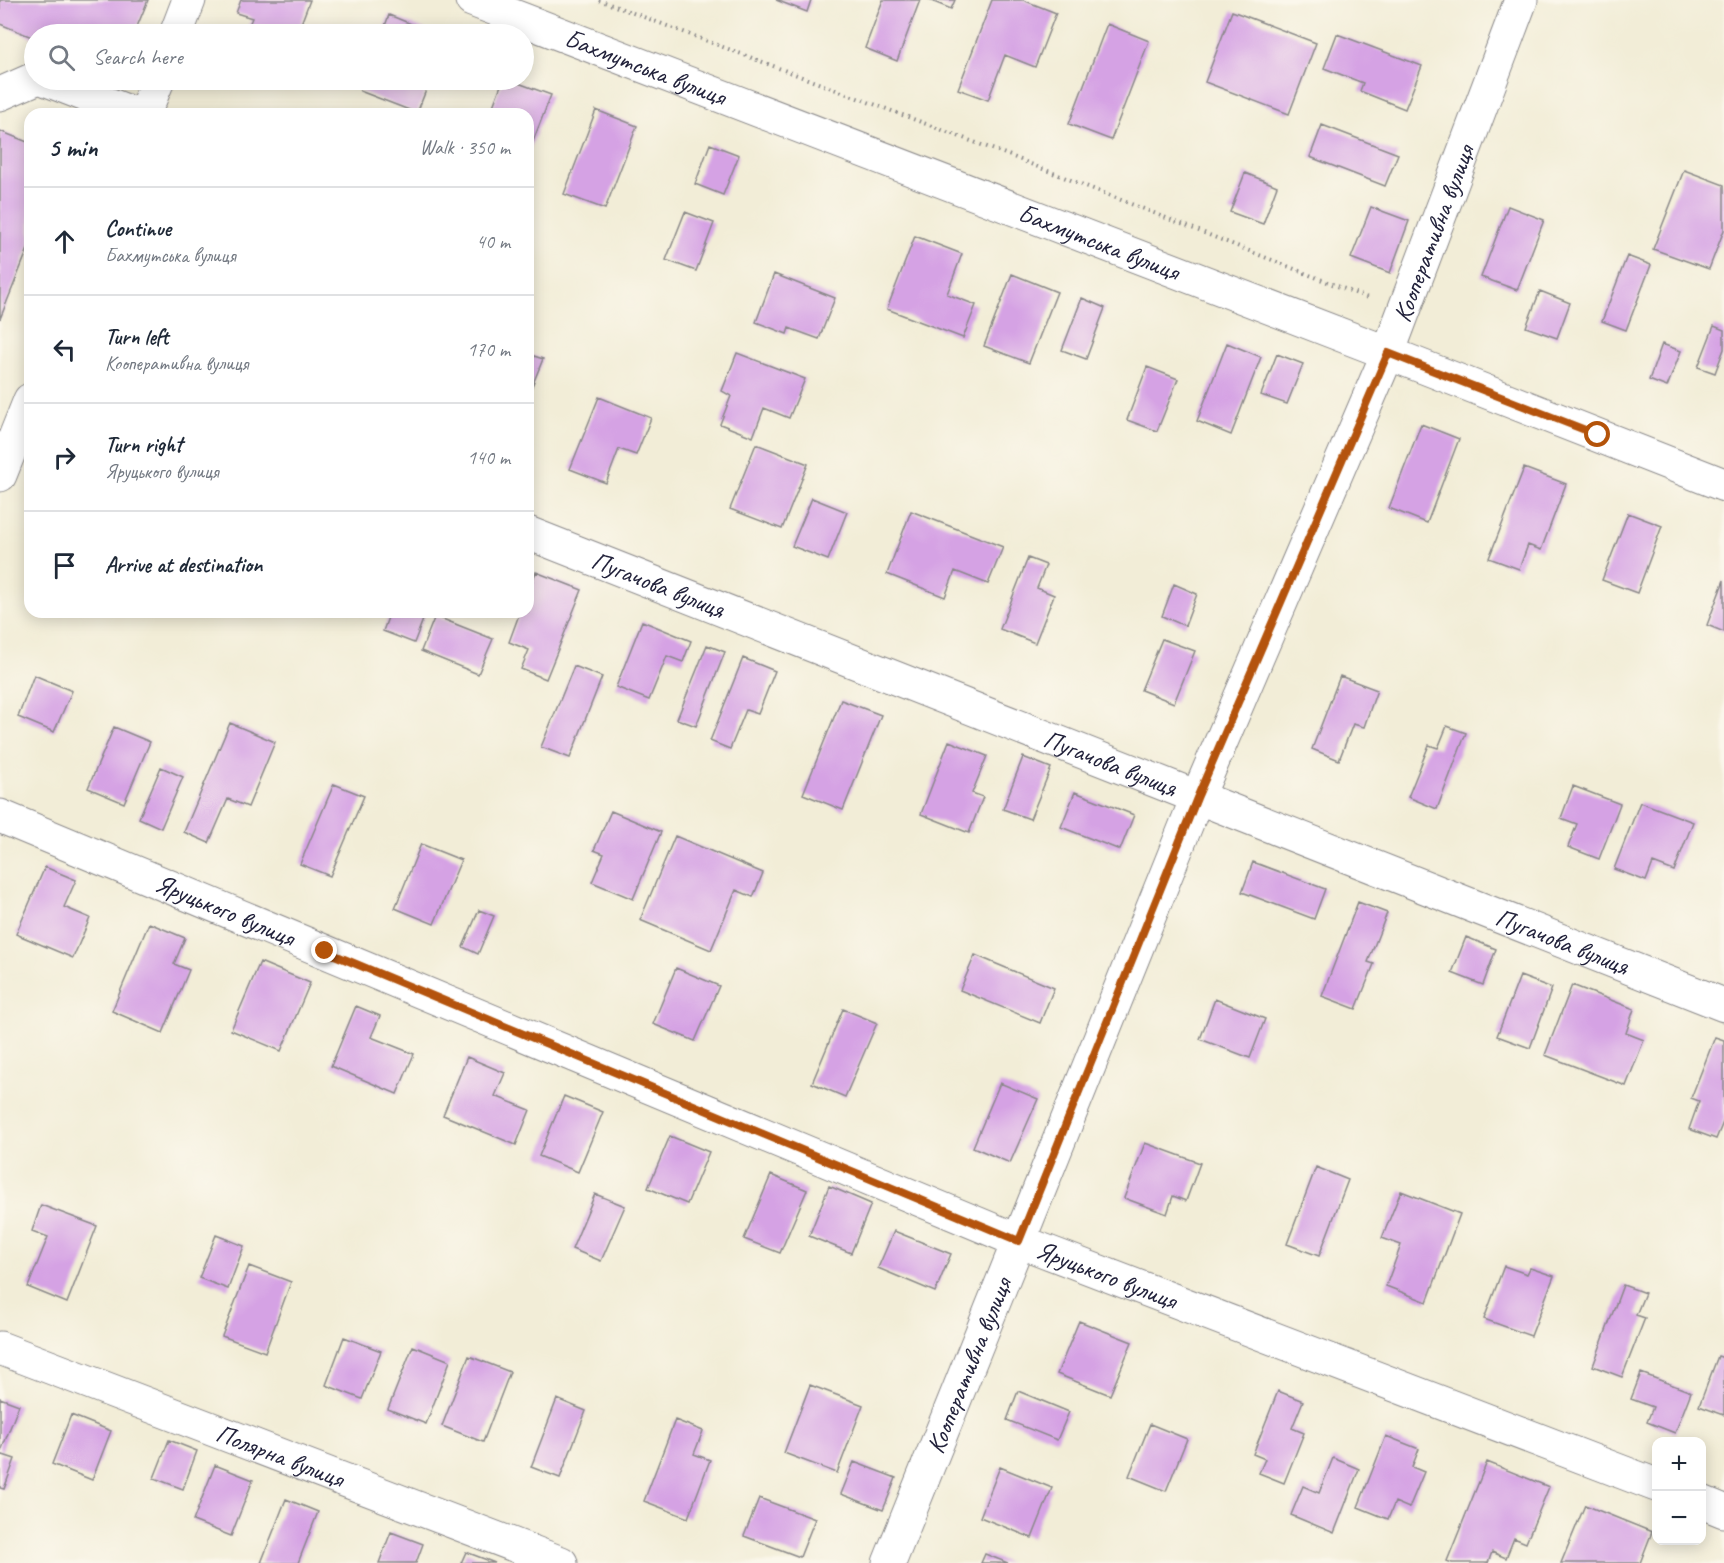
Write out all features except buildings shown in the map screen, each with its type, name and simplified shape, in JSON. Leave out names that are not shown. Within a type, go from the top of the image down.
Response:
[{"type":"street","points":[[180,24],[189,0]]},
{"type":"street","name":"Бахмутська вулиця","points":[[472,0],[1724,485]]},
{"type":"street","name":"Кооперативна вулиця","points":[[889,1563],[1197,798],[1388,353],[1521,0]]},
{"type":"street","points":[[0,94],[24,83]]},
{"type":"street","points":[[73,90],[119,108]]},
{"type":"street","points":[[146,108],[154,90]]},
{"type":"street","points":[[0,475],[24,415]]},
{"type":"street","name":"Пугачова вулиця","points":[[534,536],[1724,1005]]},
{"type":"street","name":"Яруцького вулиця","points":[[0,816],[1019,1241],[1652,1483]]},
{"type":"street","name":"Полярна вулиця","points":[[0,1348],[561,1563]]},
{"type":"street","points":[[1706,1504],[1724,1511]]},
{"type":"path","points":[[599,0],[1008,155],[1380,303]]},
{"type":"route","points":[[325,951],[1019,1241],[1197,798],[1388,353],[1598,435]]}]
